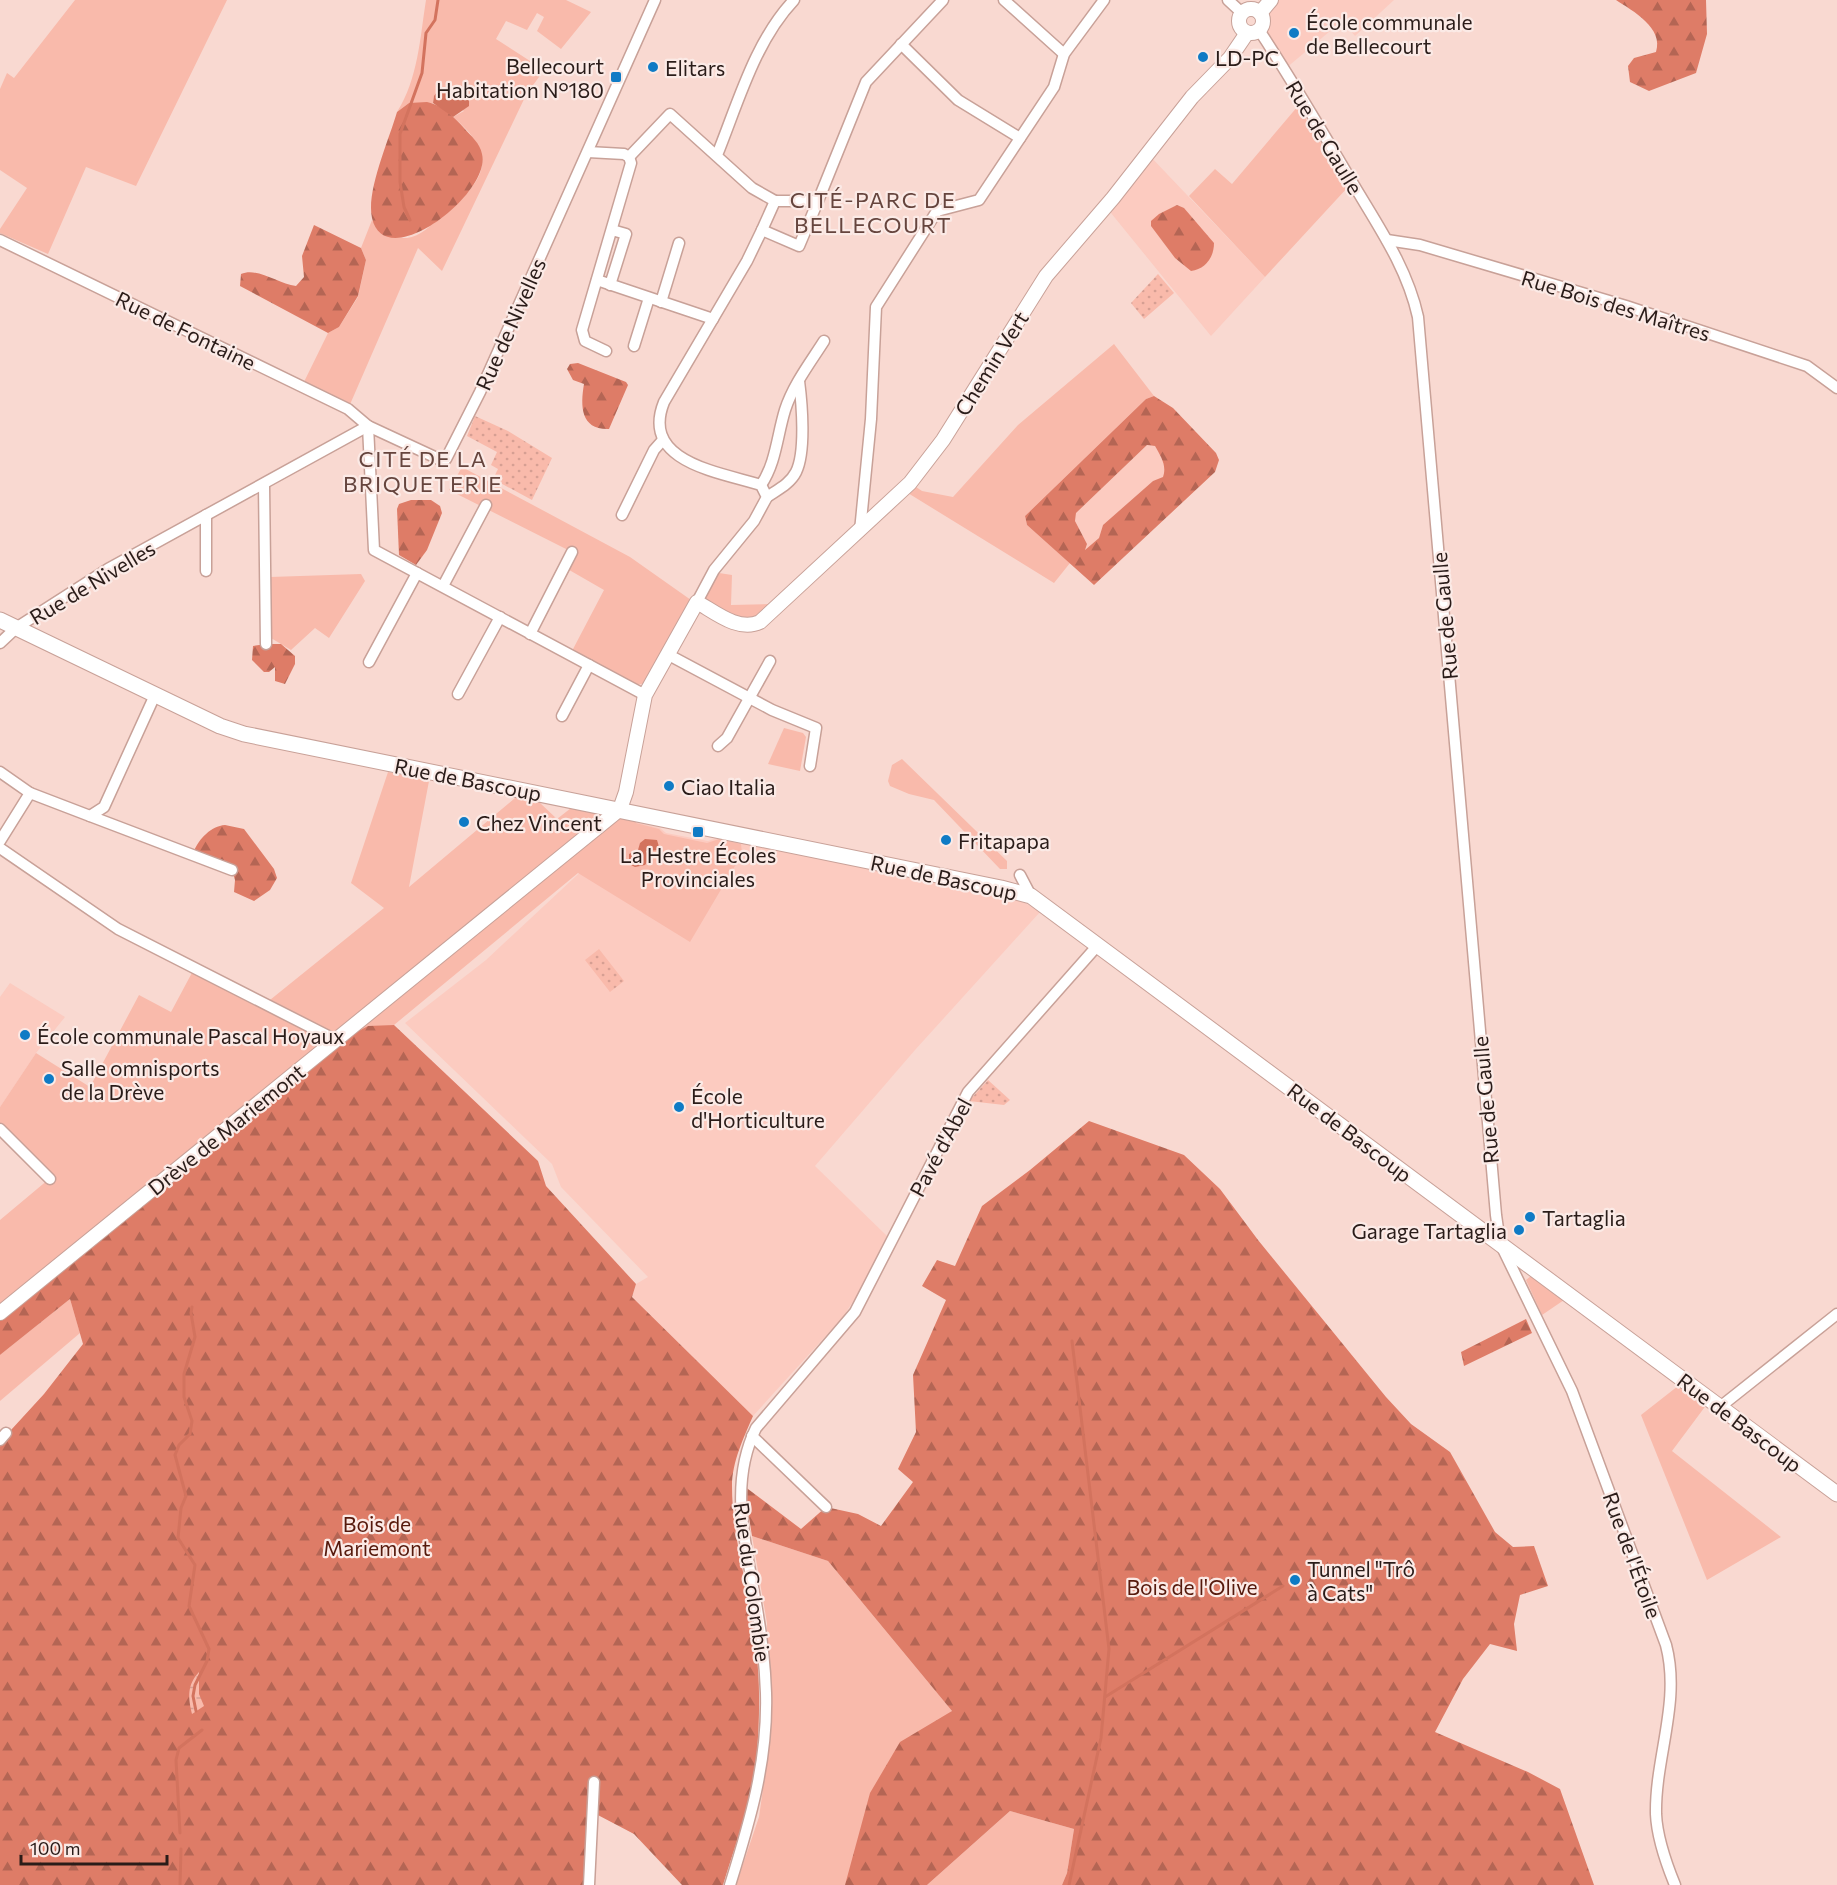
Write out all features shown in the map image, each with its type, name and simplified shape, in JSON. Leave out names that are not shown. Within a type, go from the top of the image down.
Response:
[{"type":"main road","name":"Rue de Bascoup","points":[[0,620],[220,726],[244,734],[620,809],[1001,888],[1030,896],[1837,1494]]},
{"type":"street","name":"Rue de Nivelles","points":[[0,643],[16,628],[108,569],[368,426],[439,459],[447,459],[655,0]]},
{"type":"street","points":[[717,155],[761,49],[779,16],[794,0]]},
{"type":"street","points":[[762,230],[799,246],[866,82],[943,0]]},
{"type":"street","points":[[1004,0],[1064,54]]},
{"type":"street","points":[[860,531],[873,379],[876,307],[937,212],[979,200],[1054,87],[1064,54],[1104,0]]},
{"type":"street","points":[[1228,0],[1242,13]]},
{"type":"street","points":[[1260,13],[1270,0]]},
{"type":"street","points":[[1253,9],[1260,13],[1263,22],[1253,32],[1239,22],[1242,13],[1253,9]]},
{"type":"street","name":"Rue de Gaulle","points":[[1253,32],[1297,88],[1387,240],[1413,293],[1422,347],[1488,1147],[1500,1243]]},
{"type":"street","name":"Chemin Vert","points":[[697,602],[737,624],[756,624],[903,490],[934,452],[1046,276],[1113,198],[1192,97],[1253,32]]},
{"type":"street","points":[[901,44],[958,100],[1020,138]]},
{"type":"street","points":[[606,351],[588,344],[582,336],[631,167],[630,157],[670,114],[752,188],[776,201],[818,201]]},
{"type":"street","points":[[588,152],[624,154],[630,157]]},
{"type":"street","points":[[767,496],[761,485],[680,458],[662,441],[658,423],[664,402],[747,261],[776,201]]},
{"type":"street","points":[[610,285],[626,234],[612,230]]},
{"type":"street","name":"Rue de Fontaine","points":[[0,240],[348,409],[368,426]]},
{"type":"street","name":"Rue Bois des Maîtres","points":[[1387,240],[1420,245],[1626,306],[1807,366],[1837,388]]},
{"type":"street","points":[[661,302],[679,243]]},
{"type":"street","points":[[597,280],[713,319]]},
{"type":"street","points":[[634,346],[649,298]]},
{"type":"street","points":[[761,485],[770,471],[785,409],[824,341]]},
{"type":"street","points":[[620,809],[627,792],[645,695],[714,570],[754,521],[767,496],[787,483],[796,472],[800,456],[802,404],[799,381]]},
{"type":"street","points":[[368,426],[374,550],[645,695]]},
{"type":"street","points":[[622,515],[654,450],[662,441]]},
{"type":"street","points":[[264,485],[266,644]]},
{"type":"street","points":[[443,586],[486,505]]},
{"type":"street","points":[[206,515],[206,571]]},
{"type":"street","points":[[530,634],[572,552]]},
{"type":"street","points":[[369,662],[417,573]]},
{"type":"street","points":[[458,694],[500,617]]},
{"type":"street","points":[[667,654],[772,710],[816,728],[810,766]]},
{"type":"street","points":[[718,746],[727,738],[770,661]]},
{"type":"street","points":[[562,716],[589,665]]},
{"type":"street","points":[[90,816],[104,807],[155,695]]},
{"type":"street","points":[[0,772],[30,793],[232,870]]},
{"type":"street","points":[[0,841],[30,793]]},
{"type":"street","name":"Drève de Mariemont","points":[[0,1312],[620,809]]},
{"type":"street","points":[[0,848],[118,929],[336,1040]]},
{"type":"street","points":[[1020,875],[1030,896]]},
{"type":"street","name":"Pavé d'Abel","points":[[855,1312],[964,1099],[1098,945]]},
{"type":"street","points":[[0,1129],[50,1179]]},
{"type":"street","name":"Rue de l'Étoile","points":[[1500,1243],[1572,1391],[1666,1645],[1671,1685],[1657,1798],[1657,1823],[1674,1885]]},
{"type":"street","name":"Rue du Colombie","points":[[730,1885],[751,1821],[766,1737],[764,1654],[742,1525],[741,1484],[744,1460],[756,1428],[855,1312]]},
{"type":"street","points":[[1720,1407],[1837,1314]]},
{"type":"street","points":[[752,1436],[826,1507]]},
{"type":"street","points":[[589,1885],[594,1782]]},
{"type":"shaded area","name":"École communale de Bellecourt","points":[[1271,0],[1394,0],[1355,36],[1342,21],[1285,69],[1262,27],[1262,17]]},
{"type":"shaded area","points":[[455,87],[466,94],[469,106],[453,117],[433,103],[434,96],[439,89]]},
{"type":"shaded area","points":[[1148,154],[1265,277],[1211,336],[1111,213],[1104,211]]},
{"type":"shaded area","points":[[1147,445],[1155,446],[1163,459],[1166,470],[1163,478],[1153,481],[1103,525],[1099,538],[1084,551],[1087,544],[1075,521],[1076,513]]},
{"type":"shaded area","name":"École d'Horticulture","points":[[634,822],[660,828],[666,833],[708,841],[719,837],[988,891],[1025,903],[1040,912],[915,1050],[815,1166],[887,1236],[859,1292],[843,1317],[753,1416],[632,1297],[636,1284],[648,1277],[561,1187],[552,1164],[405,1023],[486,960]]},
{"type":"shaded area","points":[[645,839],[657,840],[660,850],[646,851],[649,859],[645,865],[635,867],[629,864],[629,854],[638,850],[640,843]]},
{"type":"shaded area","name":"École communale Pascal Hoyaux","points":[[10,983],[65,1017],[36,1053],[0,1107],[0,997]]},
{"type":"green space","points":[[75,0],[227,0],[136,186],[86,167],[48,254],[0,233],[0,229],[27,188],[0,170],[0,89],[7,73],[14,78]]},
{"type":"green space","points":[[426,0],[566,0],[591,12],[561,49],[537,31],[544,17],[537,13],[527,30],[506,21],[496,39],[544,70],[526,95],[442,271],[418,248],[348,409],[302,386],[328,333],[339,327],[358,297],[366,260],[361,248],[372,220],[380,231],[393,236],[404,238],[417,235],[468,192],[481,169],[482,157],[478,145],[453,117],[464,111],[434,96],[433,103],[409,103],[397,112],[414,72]]},
{"type":"green space","points":[[1616,0],[1706,0],[1707,34],[1696,73],[1649,91],[1630,82],[1628,66],[1634,58],[1656,52],[1656,35],[1645,21]]},
{"type":"green space","points":[[427,102],[447,112],[475,140],[482,154],[481,170],[471,189],[455,207],[436,222],[415,234],[396,238],[381,234],[372,218],[372,194],[397,112],[409,103]]},
{"type":"green space","points":[[1298,106],[1348,187],[1265,277],[1189,196],[1215,169],[1232,184]]},
{"type":"green space","points":[[1177,205],[1184,208],[1214,243],[1210,258],[1196,270],[1191,271],[1175,258],[1151,226],[1151,221],[1159,214]]},
{"type":"green space","points":[[314,225],[361,248],[366,260],[358,296],[339,327],[328,333],[240,286],[241,274],[248,272],[296,286],[304,277],[302,256]]},
{"type":"green space","points":[[1158,274],[1174,293],[1144,319],[1131,303]]},
{"type":"green space","points":[[1114,344],[1154,396],[1146,399],[1025,516],[1027,525],[1070,563],[1054,583],[903,490],[910,483],[922,491],[953,497],[1018,425]]},
{"type":"green space","points":[[578,363],[626,382],[628,385],[609,429],[593,426],[584,416],[582,401],[584,384],[573,380],[567,369],[570,364]]},
{"type":"green space","points":[[1154,396],[1173,408],[1216,453],[1219,460],[1215,472],[1094,585],[1027,525],[1025,516],[1146,399]],"holes":[[[1147,445],[1155,446],[1164,465],[1163,477],[1153,481],[1103,525],[1099,538],[1085,550],[1087,544],[1075,521],[1076,513]]]},
{"type":"green space","points":[[475,416],[508,431],[552,458],[532,500],[493,479],[498,469],[491,465],[497,452],[467,436]]},
{"type":"green space","points":[[462,467],[630,557],[691,600],[645,683],[637,685],[572,651],[604,590],[564,567],[572,552],[449,490]]},
{"type":"green space","points":[[411,500],[431,500],[440,506],[442,513],[427,550],[416,565],[399,555],[397,509],[399,504]]},
{"type":"green space","points":[[719,573],[732,575],[731,605],[774,604],[758,618],[741,621],[705,599]]},
{"type":"green space","points":[[361,574],[365,581],[329,638],[315,628],[291,650],[271,638],[270,577]]},
{"type":"green space","points":[[281,644],[295,656],[295,664],[285,684],[275,681],[275,667],[269,672],[264,672],[252,660],[253,646]]},
{"type":"green space","points":[[784,728],[803,733],[806,737],[800,771],[768,764]]},
{"type":"green space","points":[[902,759],[1007,861],[1007,869],[1000,869],[934,800],[909,794],[890,786],[888,781],[892,765]]},
{"type":"green space","points":[[388,772],[429,781],[409,887],[515,798],[539,802],[557,819],[580,801],[638,812],[636,823],[659,829],[664,834],[707,843],[719,839],[741,844],[742,854],[690,942],[578,873],[394,1025],[372,1029],[0,1313],[0,1220],[49,1179],[0,1129],[0,1107],[36,1053],[90,1087],[139,995],[171,1012],[194,969],[265,1004],[384,908],[351,883]]},
{"type":"green space","points":[[225,825],[244,829],[274,869],[277,878],[270,890],[254,901],[234,892],[235,880],[232,870],[194,851],[206,834]]},
{"type":"green space","points":[[599,949],[624,981],[610,992],[585,960]]},
{"type":"green space","name":"Bois de Mariemont","points":[[394,1025],[538,1161],[546,1186],[636,1284],[632,1297],[753,1416],[736,1459],[732,1486],[736,1532],[756,1647],[759,1691],[758,1743],[748,1803],[723,1885],[682,1885],[634,1834],[594,1813],[591,1885],[0,1885],[0,1442],[44,1394],[83,1344],[70,1299],[0,1355],[0,1320],[353,1034],[368,1026]]},
{"type":"green space","points":[[988,1080],[1010,1100],[1004,1105],[969,1101]]},
{"type":"green space","name":"Bois de l'Olive","points":[[1089,1121],[1184,1155],[1220,1189],[1258,1240],[1386,1397],[1411,1424],[1450,1452],[1495,1532],[1513,1547],[1534,1546],[1548,1586],[1520,1595],[1514,1624],[1517,1651],[1490,1644],[1463,1679],[1435,1732],[1528,1772],[1560,1789],[1594,1885],[1062,1885],[1067,1873],[1074,1829],[1010,1811],[927,1885],[845,1885],[870,1793],[900,1742],[952,1711],[828,1561],[752,1536],[744,1486],[801,1529],[826,1507],[858,1514],[881,1526],[913,1482],[898,1469],[916,1432],[913,1375],[946,1300],[922,1286],[937,1260],[955,1266],[982,1206]]},
{"type":"green space","points":[[1531,1276],[1564,1300],[1542,1315],[1526,1280]]},
{"type":"green space","points":[[70,1299],[80,1333],[0,1401],[0,1355]]},
{"type":"green space","points":[[1526,1319],[1532,1333],[1464,1366],[1461,1352]]},
{"type":"green space","points":[[1678,1386],[1710,1400],[1672,1451],[1781,1537],[1707,1580],[1641,1415]]},
{"type":"green space","points":[[752,1536],[828,1561],[952,1711],[845,1885],[736,1885],[759,1817],[768,1753],[767,1623]]},
{"type":"green space","points":[[199,1672],[199,1694],[204,1706],[192,1714],[190,1692],[192,1682]]},
{"type":"green space","points":[[1010,1811],[1074,1829],[1067,1873],[1062,1885],[927,1885]]},
{"type":"waterway","points":[[410,220],[404,207],[400,182],[400,134],[422,73],[426,33],[435,20],[438,0]]},
{"type":"waterway","points":[[192,1307],[195,1337],[184,1374],[184,1397],[192,1421],[190,1434],[179,1445],[175,1455],[186,1496],[181,1508],[178,1538],[195,1565],[189,1606],[209,1649],[207,1661],[195,1685],[193,1696],[196,1711]]},
{"type":"waterway","points":[[1069,1885],[1101,1738],[1109,1649],[1072,1341]]},
{"type":"waterway","points":[[1105,1697],[1283,1586]]},
{"type":"waterway","points":[[180,1833],[176,1760],[179,1748],[202,1730]]},
{"type":"waterway","points":[[180,1885],[181,1849]]},
{"type":"place","name":"École communale de Bellecourt","points":[[1294,33]]},
{"type":"place","name":"LD-PC","points":[[1203,57]]},
{"type":"place","name":"Elitars","points":[[653,67]]},
{"type":"place","name":"Bellecourt Habitation N°180","points":[[616,77]]},
{"type":"place","name":"Ciao Italia","points":[[669,786]]},
{"type":"place","name":"Chez Vincent","points":[[464,822]]},
{"type":"place","name":"La Hestre Écoles Provinciales","points":[[698,832]]},
{"type":"place","name":"Fritapapa","points":[[946,840]]},
{"type":"place","name":"École communale Pascal Hoyaux","points":[[25,1035]]},
{"type":"place","name":"Salle omnisports de la Drève","points":[[49,1079]]},
{"type":"place","name":"École d'Horticulture","points":[[679,1107]]},
{"type":"place","name":"Tartaglia","points":[[1530,1217]]},
{"type":"place","name":"Garage Tartaglia","points":[[1519,1230]]},
{"type":"place","name":"Tunnel \"Trô à Cats\"","points":[[1295,1580]]},
{"type":"district","name":"CITÉ-PARC DE BELLECOURT","points":[[873,212]]},
{"type":"district","name":"CITÉ DE LA BRIQUETERIE","points":[[423,470]]}]
